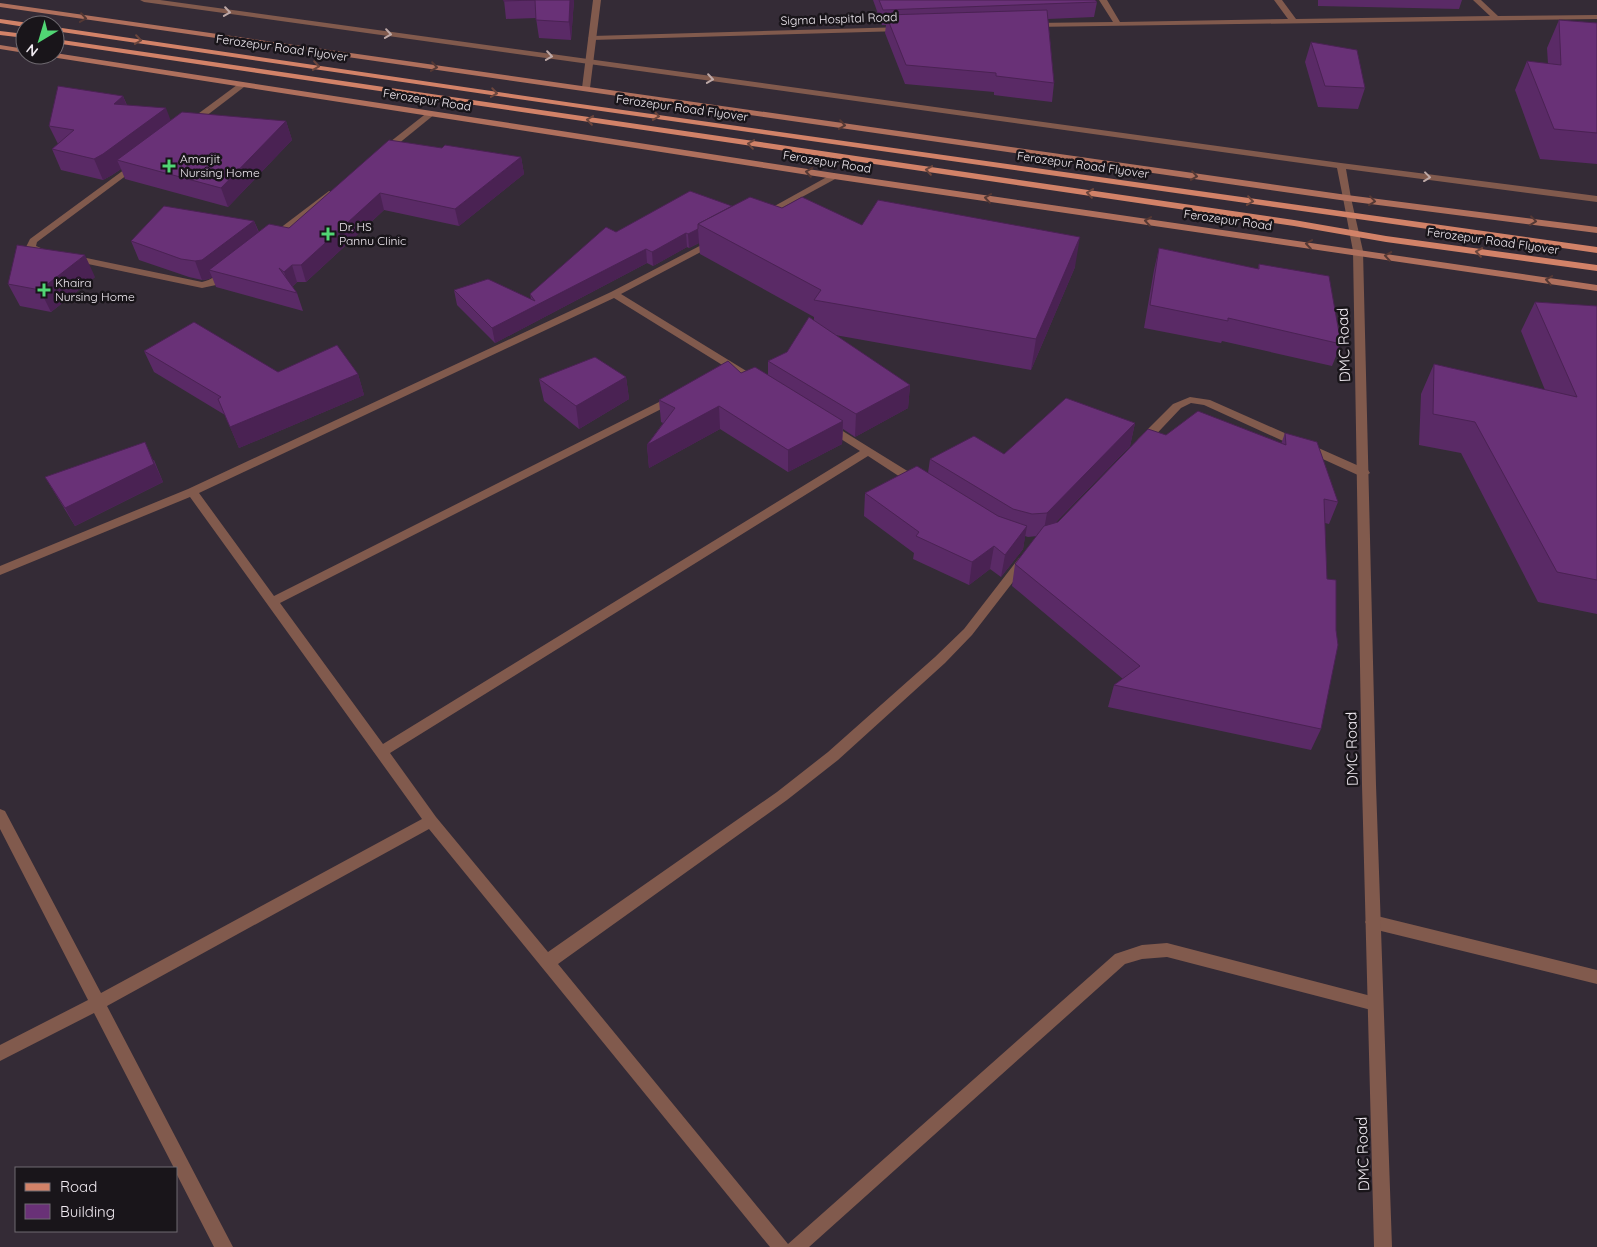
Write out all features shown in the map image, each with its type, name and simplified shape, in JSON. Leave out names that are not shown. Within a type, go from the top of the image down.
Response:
[{"type":"main road","points":[[0,6],[586,88],[1347,198],[1597,230]]},
{"type":"main road","points":[[0,21],[15,23]]},
{"type":"main road","name":"Ferozepur Road Flyover","points":[[65,30],[1597,250]]},
{"type":"main road","points":[[0,33],[15,35]]},
{"type":"main road","name":"Ferozepur Road Flyover","points":[[65,41],[1294,223]]},
{"type":"main road","points":[[0,47],[15,49]]},
{"type":"main road","name":"Ferozepur Road","points":[[65,57],[834,176],[1358,251],[1597,288]]},
{"type":"main road","name":"Ferozepur Road","points":[[1294,223],[1386,239]]},
{"type":"main road","name":"Ferozepur Road Flyover","points":[[1386,239],[1597,268]]},
{"type":"street","points":[[144,0],[1341,166],[1597,199]]},
{"type":"street","points":[[586,88],[597,0]]},
{"type":"street","points":[[1103,0],[1117,22]]},
{"type":"street","points":[[1278,0],[1294,22]]},
{"type":"street","points":[[1477,0],[1497,19]]},
{"type":"street","points":[[1028,25],[1117,22],[1294,22],[1597,17]]},
{"type":"street","name":"Sigma Hospital Road","points":[[592,38],[909,28]]},
{"type":"street","points":[[181,131],[244,84]]},
{"type":"street","points":[[377,156],[431,114]]},
{"type":"street","points":[[56,255],[36,251],[32,247],[33,241],[142,160]]},
{"type":"street","name":"DMC Road","points":[[1341,166],[1358,251],[1373,922],[1383,1247]]},
{"type":"street","points":[[750,222],[834,176]]},
{"type":"street","points":[[269,241],[338,186]]},
{"type":"street","points":[[0,571],[192,492],[614,294],[724,236]]},
{"type":"street","points":[[65,257],[202,285],[213,283],[238,265]]},
{"type":"street","points":[[614,294],[730,370],[768,389]]},
{"type":"street","points":[[272,602],[682,395]]},
{"type":"street","points":[[1136,448],[1177,406],[1190,400],[1206,402],[1364,473]]},
{"type":"street","points":[[818,420],[925,487]]},
{"type":"street","points":[[381,752],[868,451]]},
{"type":"street","points":[[192,492],[431,821],[780,1247]]},
{"type":"street","points":[[546,963],[782,796],[833,756],[940,660],[968,632],[1029,553]]},
{"type":"street","points":[[0,815],[224,1247]]},
{"type":"street","points":[[0,1053],[98,1003],[431,821]]},
{"type":"street","points":[[1373,922],[1597,977]]},
{"type":"street","points":[[796,1247],[1120,959],[1142,952],[1167,950],[1376,1004]]},
{"type":"building","points":[[535,0],[570,0],[569,22],[536,20]]},
{"type":"building","points":[[879,0],[1095,0],[1097,2],[883,10]]},
{"type":"building","points":[[1047,10],[1054,83],[996,76],[996,73],[906,65],[886,15]]},
{"type":"building","points":[[1559,20],[1597,23],[1597,133],[1554,129],[1527,61],[1561,65]]},
{"type":"building","points":[[1311,42],[1357,50],[1365,88],[1325,86]]},
{"type":"building","points":[[58,86],[123,96],[114,104],[166,108],[94,159],[52,149],[74,130],[49,126]]},
{"type":"building","points":[[182,112],[286,121],[221,188],[117,160]]},
{"type":"building","points":[[389,140],[442,148],[445,145],[521,157],[455,209],[380,193],[301,265],[292,265],[284,272],[279,268],[297,293],[209,270],[269,224],[289,228]]},
{"type":"building","points":[[690,191],[732,206],[698,224],[698,229],[688,234],[686,233],[652,252],[646,249],[492,328],[454,290],[488,279],[535,301],[530,294],[606,227],[616,232]]},
{"type":"building","points":[[750,197],[782,208],[802,197],[862,225],[878,200],[1080,237],[1036,339],[814,300],[821,290],[698,224]]},
{"type":"building","points":[[164,206],[254,221],[202,260],[181,259],[131,241]]},
{"type":"building","points":[[17,245],[85,255],[40,290],[8,284]]},
{"type":"building","points":[[1159,248],[1259,269],[1259,264],[1329,276],[1341,344],[1228,318],[1228,321],[1150,305]]},
{"type":"building","points":[[1535,302],[1597,306],[1597,580],[1557,572],[1475,422],[1433,414],[1434,364],[1577,397]]},
{"type":"building","points":[[809,317],[910,385],[856,414],[768,361],[787,352]]},
{"type":"building","points":[[194,322],[278,372],[337,345],[358,374],[230,427],[218,399],[221,397],[144,351]]},
{"type":"building","points":[[595,357],[626,377],[576,406],[539,379]]},
{"type":"building","points":[[728,361],[741,373],[755,367],[843,421],[788,450],[719,406],[647,445],[675,408],[659,400]]},
{"type":"building","points":[[1066,398],[1135,423],[1047,513],[1032,514],[1013,509],[930,459],[974,436],[1004,454]]},
{"type":"building","points":[[1198,411],[1286,445],[1285,433],[1317,442],[1338,502],[1324,499],[1327,579],[1336,580],[1336,630],[1338,645],[1321,729],[1114,685],[1140,666],[1015,564],[1044,526],[1058,522],[1148,429],[1166,435]]},
{"type":"building","points":[[145,442],[154,464],[65,508],[45,477]]},
{"type":"building","points":[[917,466],[998,516],[1027,526],[1005,555],[994,546],[972,562],[916,536],[919,532],[865,493]]},
{"type":"place","name":"Amarjit Nursing Home","points":[[169,166]]},
{"type":"place","name":"Dr. HS Pannu Clinic","points":[[328,234]]},
{"type":"place","name":"Khaira Nursing Home","points":[[44,290]]}]
